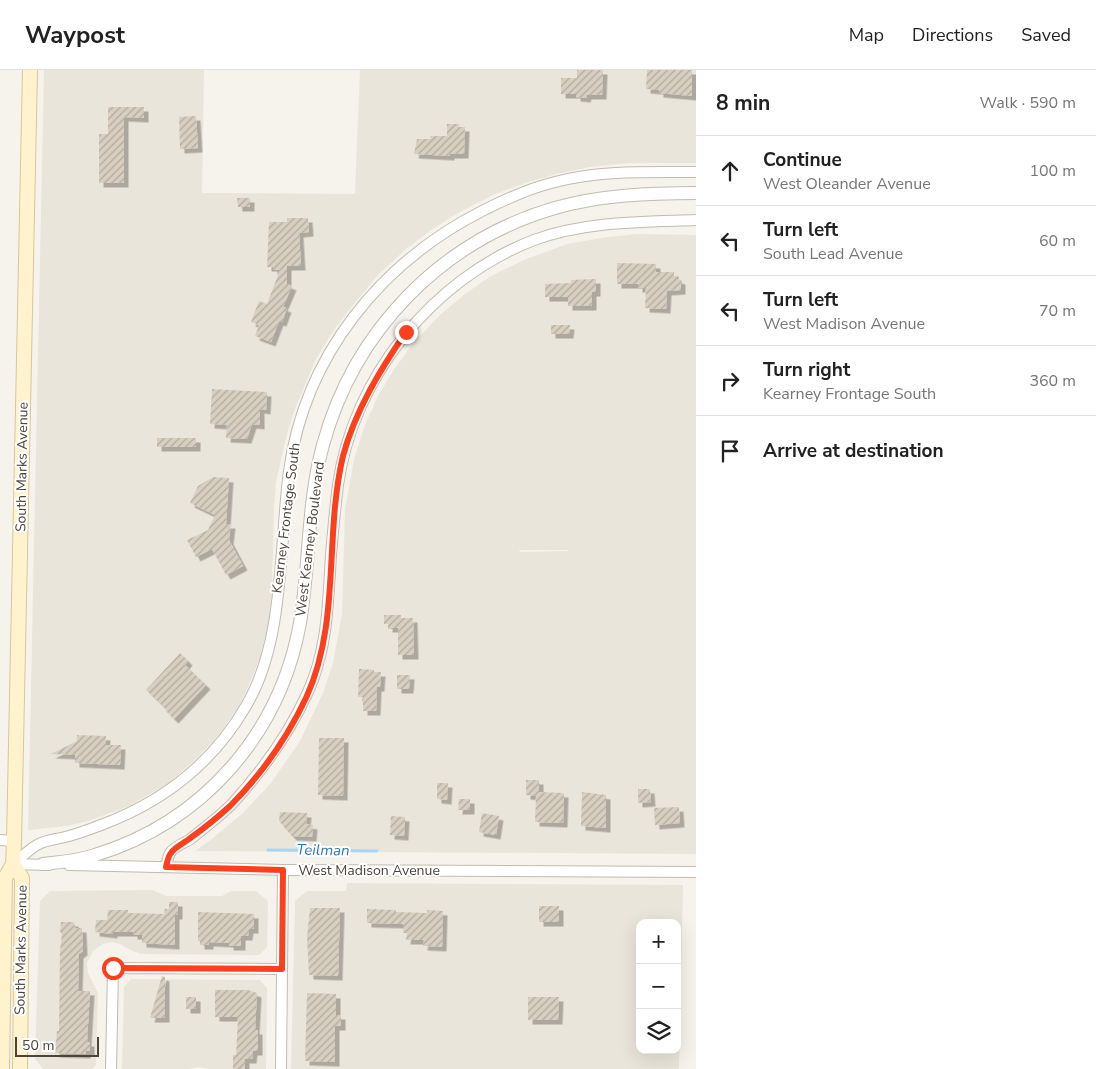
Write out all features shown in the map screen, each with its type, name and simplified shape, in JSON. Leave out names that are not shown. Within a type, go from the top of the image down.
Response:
[{"type":"main road","name":"South Marks Avenue","points":[[2,1069],[2,890],[5,878],[7,840],[30,70]]},
{"type":"main road","name":"South Marks Avenue","points":[[6,864],[22,878],[20,1069]]},
{"type":"street","name":"Kearney Frontage South","points":[[6,864],[39,843],[74,834],[142,808],[182,782],[218,747],[248,704],[265,661],[273,631],[289,470],[296,436],[306,404],[320,371],[342,332],[388,276],[426,244],[459,223],[506,199],[553,182],[628,172],[696,172]]},
{"type":"street","name":"West Kearney Boulevard","points":[[43,864],[94,856],[127,843],[161,825],[210,791],[241,757],[256,734],[272,708],[283,682],[300,624],[316,482],[322,448],[333,412],[350,375],[366,347],[387,318],[411,292],[447,261],[467,247],[531,216],[556,208],[603,199],[645,195],[696,194]]},
{"type":"street","points":[[166,867],[170,853],[230,806],[271,757],[296,718],[314,680],[328,620],[331,552],[343,456],[354,424],[374,382],[406,332],[448,291],[469,276],[503,254],[535,240],[579,228],[616,223],[696,220]]},
{"type":"street","name":"West Madison Avenue","points":[[6,864],[283,870],[696,872]]},
{"type":"street","points":[[280,1069],[283,870]]},
{"type":"street","points":[[111,1069],[113,968],[282,969]]},
{"type":"shaded area","points":[[44,70],[204,70],[202,193],[355,194],[360,70],[696,70],[696,163],[629,163],[590,167],[525,183],[493,195],[458,213],[431,230],[405,250],[378,275],[330,336],[315,361],[295,409],[276,482],[269,620],[260,658],[238,707],[218,736],[194,761],[167,784],[129,806],[88,821],[67,826],[28,830]]},
{"type":"shaded area","points":[[637,234],[696,235],[696,854],[195,851],[243,813],[271,783],[300,741],[323,693],[333,663],[342,614],[345,510],[354,459],[365,425],[378,396],[394,369],[416,340],[441,314],[491,276],[524,260],[567,244]],"holes":[[[519,550],[568,550],[520,552]]]},
{"type":"shaded area","points":[[347,883],[683,885],[681,977],[681,919],[636,919],[636,1054],[679,1054],[679,1069],[291,1069],[295,901],[307,891],[346,891]]},
{"type":"shaded area","points":[[153,890],[166,896],[222,896],[231,891],[256,891],[268,901],[267,947],[259,955],[141,954],[120,944],[112,942],[103,944],[93,951],[87,963],[88,973],[98,993],[96,1065],[92,1069],[43,1069],[35,1059],[40,901],[50,891]]},
{"type":"shaded area","points":[[131,979],[260,980],[267,988],[266,1069],[209,1069],[200,1067],[189,1069],[122,1069],[124,987]]},
{"type":"building","points":[[577,70],[603,70],[602,95],[587,95],[586,98],[576,97],[576,94],[561,94],[561,78],[577,78]]},
{"type":"building","points":[[647,70],[692,70],[692,96],[659,93],[659,90],[646,89]]},
{"type":"building","points":[[108,107],[144,107],[144,118],[124,117],[124,183],[99,183],[99,134],[108,134]]},
{"type":"building","points":[[196,116],[198,148],[180,149],[179,117]]},
{"type":"building","points":[[447,124],[459,124],[459,127],[465,127],[464,154],[450,154],[450,156],[414,154],[417,139],[431,139],[430,136],[447,136]]},
{"type":"building","points":[[237,198],[250,198],[250,207],[238,207]]},
{"type":"building","points":[[287,218],[308,218],[309,232],[299,233],[301,266],[287,266],[287,284],[292,286],[283,307],[287,308],[282,322],[279,321],[271,342],[255,336],[259,325],[251,322],[259,301],[267,304],[280,270],[273,270],[273,267],[267,267],[269,222],[287,222]]},
{"type":"building","points":[[617,263],[656,264],[656,272],[674,272],[674,276],[681,280],[681,290],[667,291],[666,309],[645,308],[646,288],[638,288],[638,284],[617,284]]},
{"type":"building","points":[[596,279],[596,292],[592,292],[592,306],[568,306],[568,297],[545,297],[545,284],[571,283],[571,280]]},
{"type":"building","points":[[551,325],[570,325],[569,334],[551,334]]},
{"type":"building","points":[[212,389],[267,392],[266,410],[260,409],[260,425],[252,424],[247,439],[226,438],[227,425],[210,424]]},
{"type":"building","points":[[157,438],[196,438],[196,447],[157,447]]},
{"type":"building","points":[[213,477],[229,478],[226,524],[231,524],[229,540],[243,566],[226,575],[212,549],[196,557],[187,540],[208,530],[215,515],[190,503],[198,486]]},
{"type":"building","points":[[384,615],[401,615],[401,618],[413,618],[414,655],[398,655],[398,628],[388,628],[388,624],[384,624]]},
{"type":"building","points":[[180,653],[188,661],[185,665],[206,685],[174,719],[146,690]]},
{"type":"building","points":[[359,669],[381,672],[380,687],[377,687],[376,711],[363,711],[363,697],[358,697]]},
{"type":"building","points":[[397,675],[410,675],[409,689],[397,689]]},
{"type":"building","points":[[77,735],[106,736],[105,745],[121,745],[120,765],[75,763],[75,755],[51,754],[77,741]]},
{"type":"building","points":[[319,738],[344,738],[343,796],[318,795]]},
{"type":"building","points":[[526,780],[539,780],[539,792],[564,793],[563,823],[535,822],[536,796],[526,795]]},
{"type":"building","points":[[437,783],[448,783],[447,800],[437,799]]},
{"type":"building","points":[[638,789],[650,789],[651,802],[638,803]]},
{"type":"building","points":[[582,792],[606,795],[606,828],[581,826]]},
{"type":"building","points":[[459,799],[470,799],[470,810],[458,810]]},
{"type":"building","points":[[679,807],[680,823],[655,825],[654,808]]},
{"type":"building","points":[[280,812],[307,813],[306,824],[313,825],[312,837],[292,836],[279,821]]},
{"type":"building","points":[[482,813],[499,816],[496,835],[479,832]]},
{"type":"building","points":[[391,816],[405,817],[404,836],[390,835]]},
{"type":"building","points":[[169,902],[178,902],[178,915],[175,915],[175,945],[142,943],[142,935],[133,935],[133,932],[113,932],[113,934],[95,932],[96,920],[107,920],[108,910],[128,910],[128,913],[164,914],[165,909],[169,909]]},
{"type":"building","points":[[539,906],[559,906],[559,922],[539,922]]},
{"type":"building","points":[[310,908],[340,908],[338,976],[309,975],[307,937]]},
{"type":"building","points":[[367,909],[427,913],[427,910],[443,911],[442,947],[423,946],[424,940],[406,940],[407,933],[403,933],[403,924],[367,923]]},
{"type":"building","points":[[198,912],[254,914],[254,929],[249,929],[248,936],[241,936],[241,946],[209,942],[209,945],[200,945],[200,941],[198,941]]},
{"type":"building","points":[[61,922],[74,922],[75,928],[82,928],[83,951],[79,954],[78,991],[90,991],[87,1042],[90,1042],[90,1051],[86,1051],[86,1054],[55,1053],[57,1031],[59,1031]]},
{"type":"building","points":[[162,976],[165,977],[165,1018],[150,1018]]},
{"type":"building","points":[[215,990],[248,990],[257,993],[255,1030],[258,1030],[258,1051],[253,1051],[252,1059],[245,1059],[245,1069],[233,1069],[233,1055],[236,1055],[238,1017],[215,1017]]},
{"type":"building","points":[[307,993],[336,994],[336,1015],[341,1015],[341,1026],[335,1026],[335,1062],[305,1061]]},
{"type":"building","points":[[186,997],[196,997],[196,1009],[186,1009]]},
{"type":"building","points":[[528,997],[559,997],[558,1020],[528,1020]]},
{"type":"waterway","name":"Teilman","points":[[268,850],[377,851]]},
{"type":"route","points":[[113,968],[282,969],[283,870],[166,867],[170,853],[230,806],[271,757],[285,738],[314,680],[328,620],[331,552],[343,456],[354,424],[374,382],[406,332]]}]
